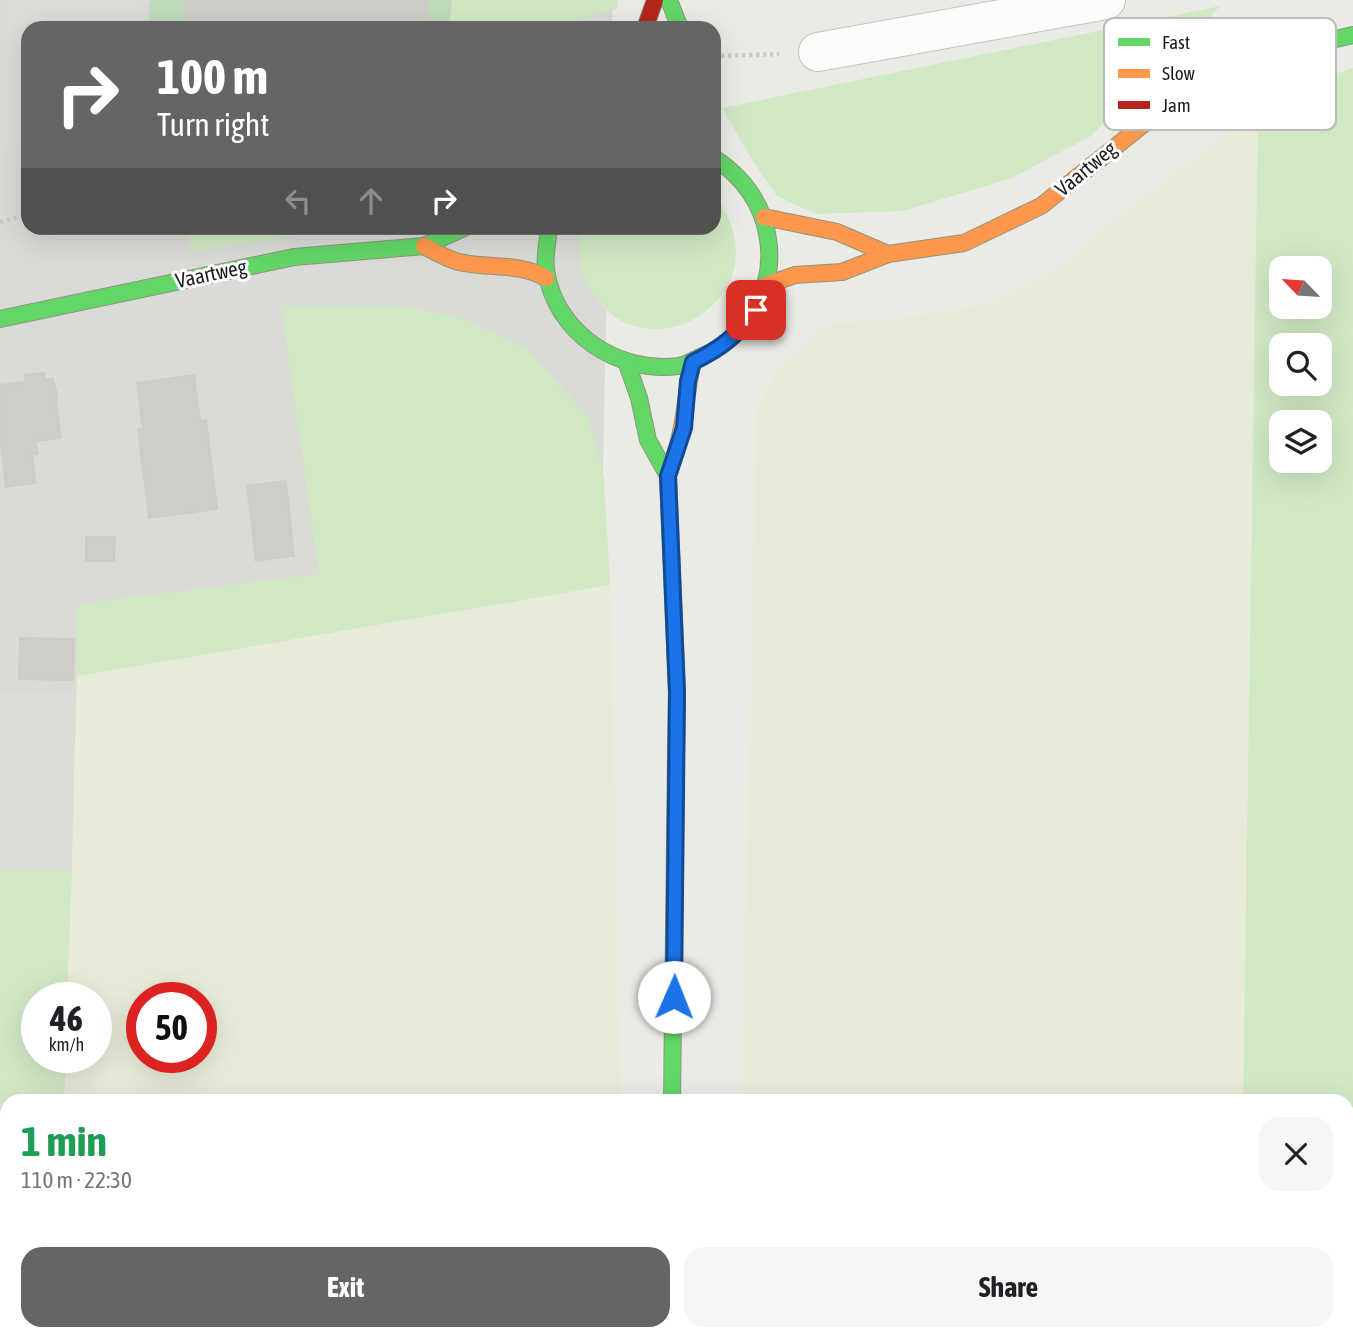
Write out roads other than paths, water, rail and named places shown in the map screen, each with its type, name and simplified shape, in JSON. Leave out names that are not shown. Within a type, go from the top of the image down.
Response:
[{"type":"main road","points":[[648,21],[655,0]]},
{"type":"main road","points":[[669,0],[677,21]]},
{"type":"main road","name":"Vaartweg","points":[[766,285],[795,275],[842,272],[888,254],[964,243],[1041,206],[1135,130]]},
{"type":"main road","points":[[547,235],[546,278],[556,307],[575,332],[598,352],[626,364],[660,368],[693,362],[718,350],[739,332],[756,310],[766,285],[770,251],[764,218],[748,188],[721,162]]},
{"type":"main road","points":[[764,218],[837,232],[888,254]]},
{"type":"main road","name":"Vaartweg","points":[[0,319],[294,257],[424,246],[448,235]]},
{"type":"main road","name":"Vaartweg","points":[[424,246],[459,262],[506,265],[537,272],[546,278]]},
{"type":"main road","points":[[672,1094],[677,692],[668,476],[684,428],[688,381],[693,362]]},
{"type":"main road","points":[[626,364],[639,398],[648,440],[668,476]]},
{"type":"street","points":[[818,52],[1106,0]]}]
